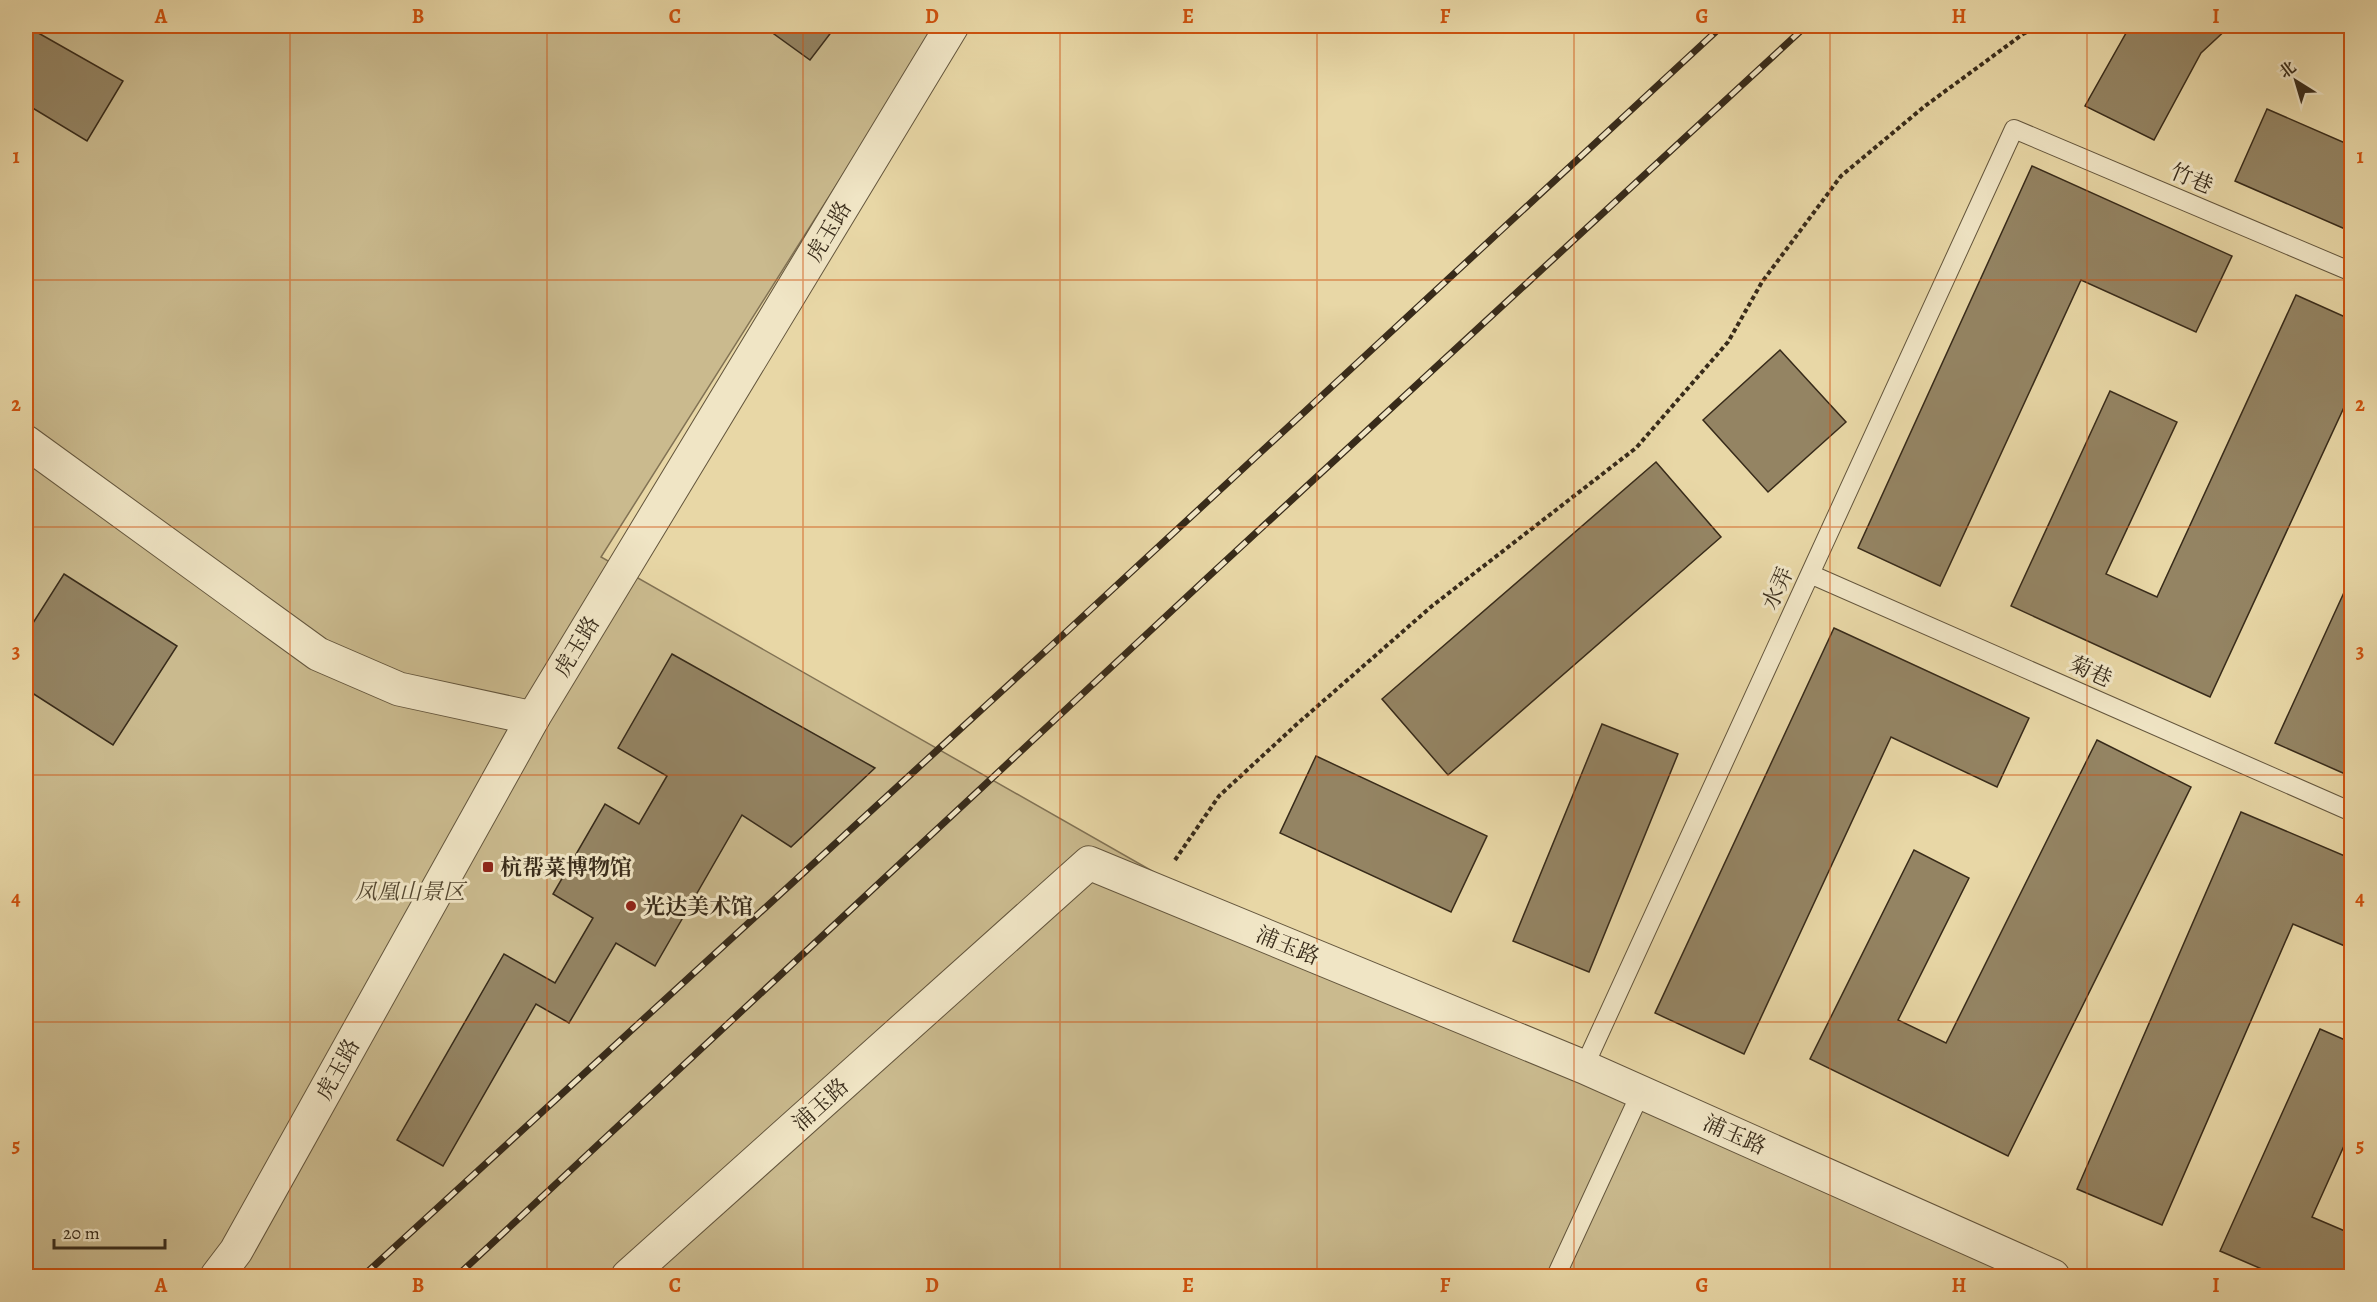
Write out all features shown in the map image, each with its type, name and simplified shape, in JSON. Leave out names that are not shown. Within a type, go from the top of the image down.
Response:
[{"type":"street","name":"虎玉路","points":[[217,1276],[236,1251],[533,718],[952,26]]},
{"type":"street","points":[[26,442],[318,654],[399,689],[533,718]]},
{"type":"street","name":"浦玉路","points":[[628,1276],[1089,863],[1584,1067],[2053,1276]]},
{"type":"lane","name":"竹巷","points":[[2014,129],[2352,272]]},
{"type":"lane","name":"水弄","points":[[1584,1067],[2014,129]]},
{"type":"lane","name":"菊巷","points":[[1810,574],[2352,812]]},
{"type":"lane","points":[[1556,1276],[1641,1092]]},
{"type":"path","points":[[1154,890],[1219,796],[1288,732],[1432,606],[1636,448],[1728,342],[1762,282],[1841,176],[1924,106],[2023,34],[2038,26]]},
{"type":"green space","name":"凤凰山景区","points":[[26,26],[937,26],[601,557],[1217,908],[2063,1276],[26,1276]]},
{"type":"building","points":[[26,26],[123,81],[87,141],[26,104]]},
{"type":"building","points":[[763,26],[836,26],[810,60]]},
{"type":"building","points":[[2130,26],[2230,26],[2201,53],[2154,140],[2085,106]]},
{"type":"building","points":[[2267,109],[2352,146],[2352,232],[2235,181]]},
{"type":"building","points":[[2032,166],[2232,256],[2196,332],[2081,280],[1940,586],[1858,548]]},
{"type":"building","points":[[2296,295],[2352,320],[2352,390],[2210,697],[2011,606],[2110,391],[2177,422],[2106,574],[2157,597]]},
{"type":"building","points":[[1780,350],[1846,422],[1768,492],[1703,420]]},
{"type":"building","points":[[1656,462],[1721,537],[1448,775],[1382,699]]},
{"type":"building","points":[[64,574],[177,646],[113,745],[26,689],[26,634]]},
{"type":"building","points":[[2352,575],[2352,777],[2275,743]]},
{"type":"building","points":[[1834,628],[2029,718],[1997,787],[1891,737],[1744,1054],[1655,1013]]},
{"type":"building","name":"光达美术馆","points":[[672,654],[875,768],[791,847],[742,815],[655,966],[616,943],[569,1023],[536,1004],[443,1166],[397,1140],[504,954],[555,983],[593,918],[553,894],[605,804],[639,824],[667,776],[618,748]]},
{"type":"building","points":[[1602,724],[1678,754],[1589,972],[1513,941]]},
{"type":"building","points":[[2097,740],[2191,787],[2008,1156],[1810,1059],[1914,850],[1969,878],[1898,1020],[1946,1043]]},
{"type":"building","points":[[1316,756],[1487,836],[1451,912],[1280,833]]},
{"type":"building","points":[[2241,812],[2352,859],[2352,949],[2293,924],[2162,1225],[2077,1189]]},
{"type":"building","points":[[2320,1029],[2352,1043],[2352,1128],[2312,1217],[2352,1234],[2352,1276],[2278,1276],[2220,1251]]},
{"type":"railway","points":[[363,1276],[1051,646],[1722,26]]},
{"type":"railway","points":[[457,1276],[1207,578],[1806,26]]},
{"type":"place","name":"杭帮菜博物馆","points":[[488,867]]},
{"type":"place","name":"光达美术馆","points":[[631,906]]}]
